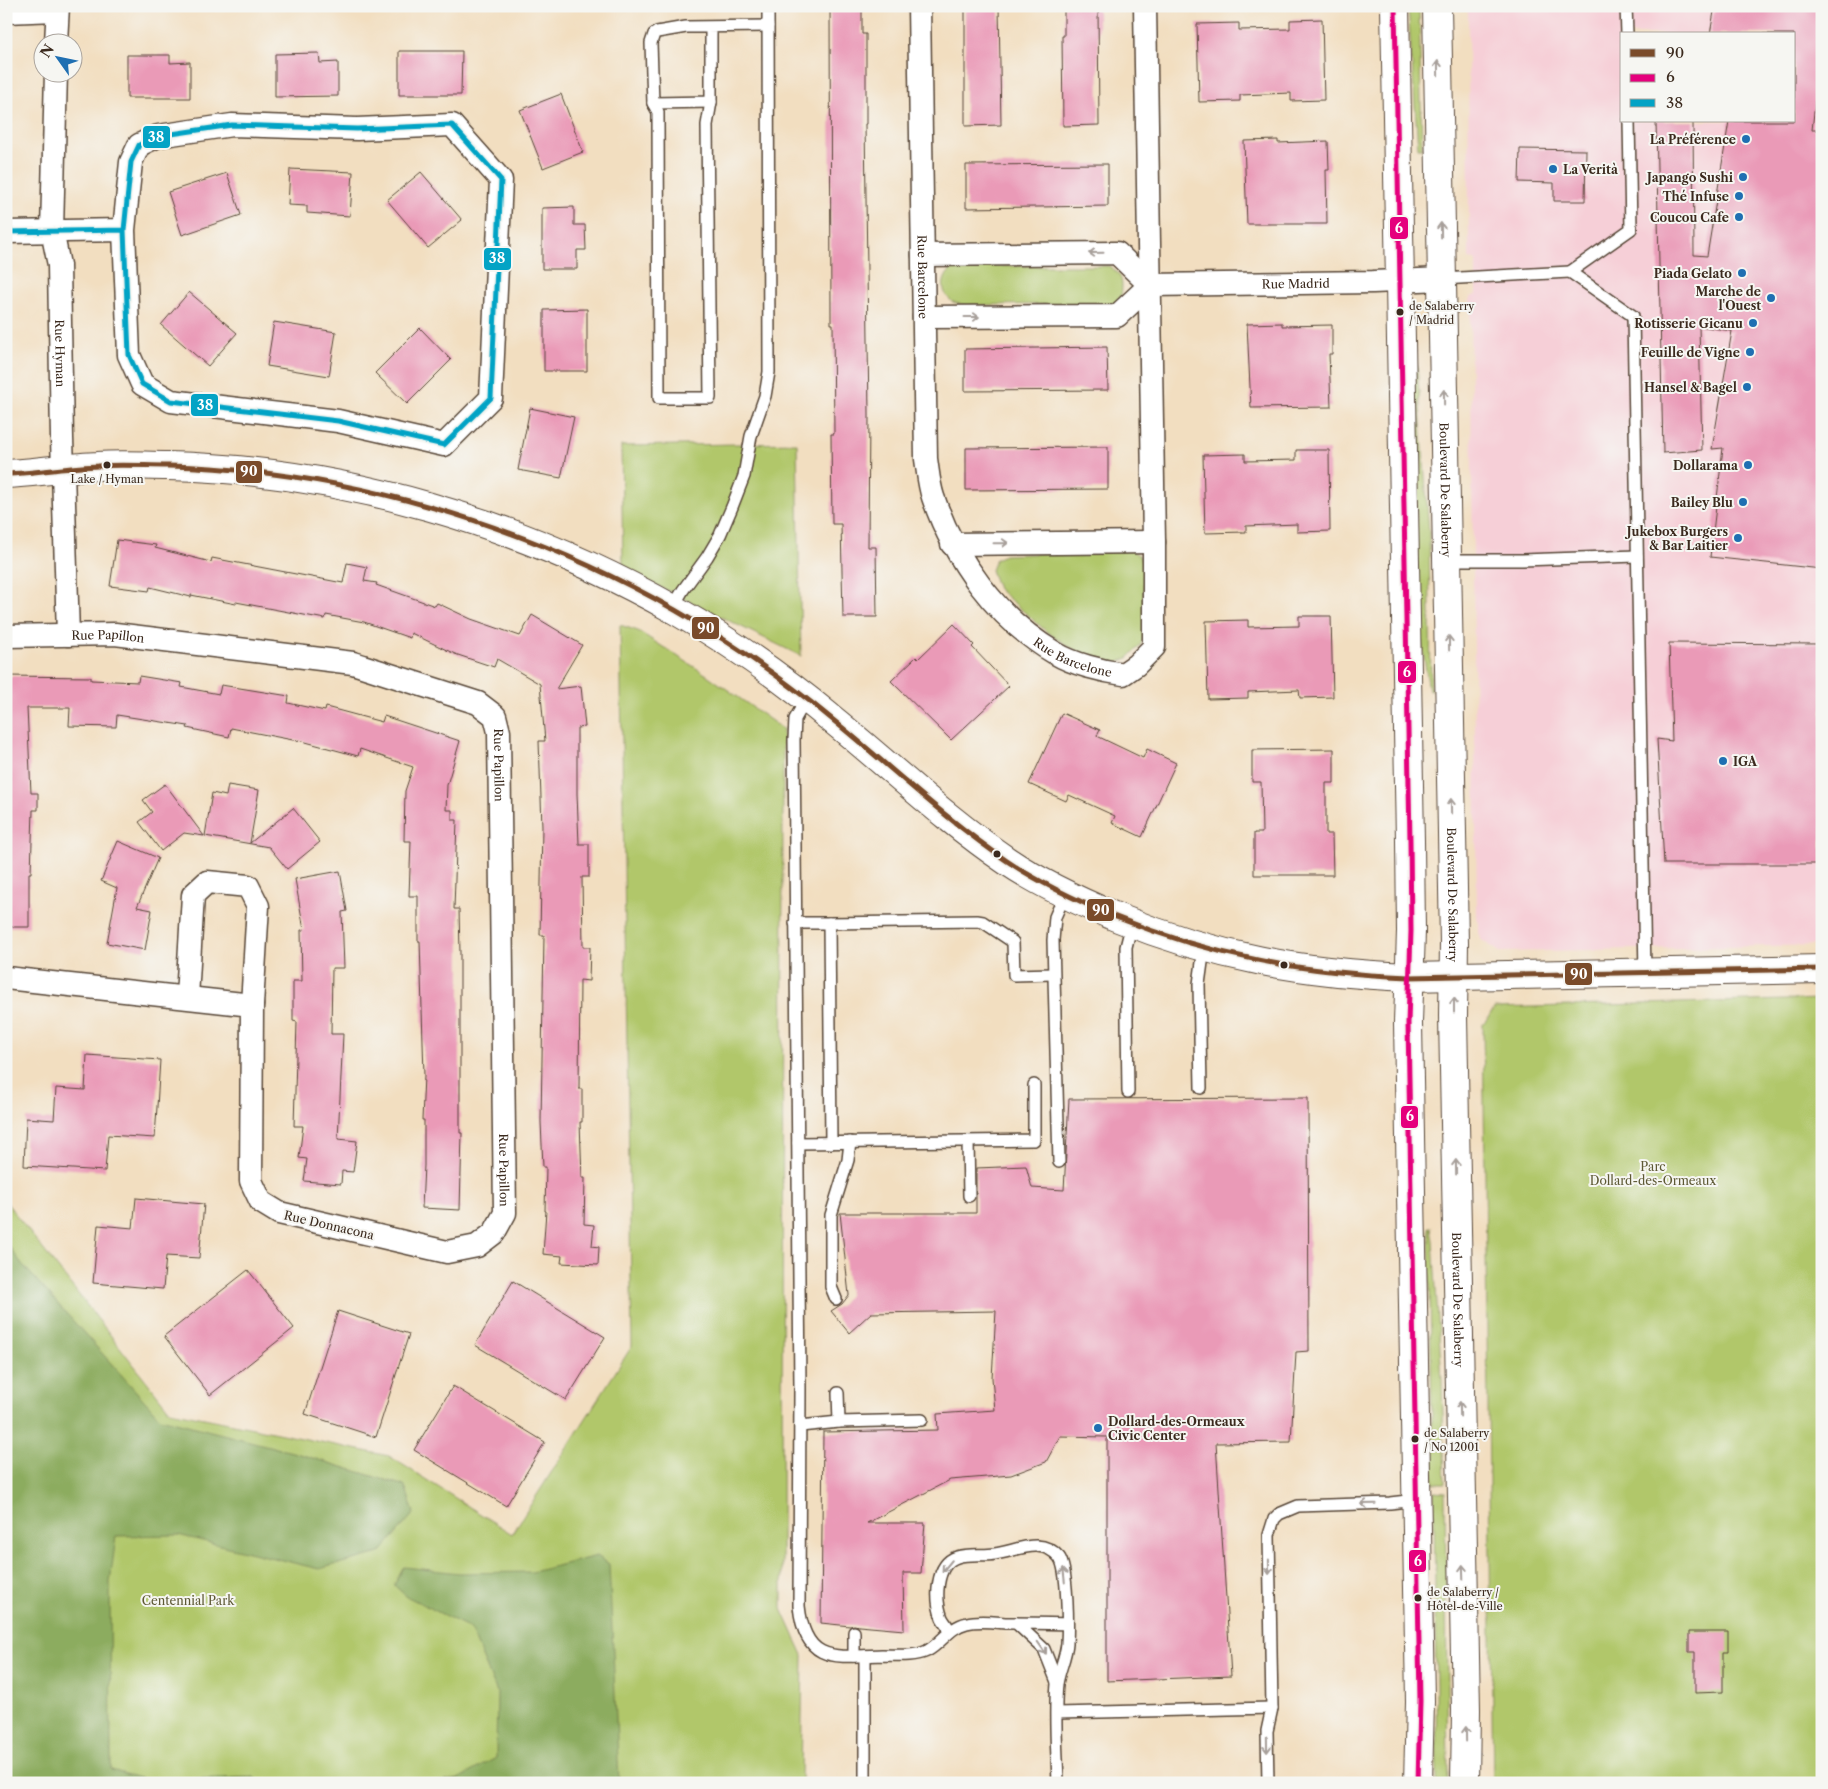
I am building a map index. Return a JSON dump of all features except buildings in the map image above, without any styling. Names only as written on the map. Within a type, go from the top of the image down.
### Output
[{"type":"street","name":"Rue Barcelone","points":[[919,6],[926,459],[933,496],[952,544],[985,593],[1014,623],[1055,654],[1100,671],[1123,674],[1136,665],[1154,647],[1145,6]]},
{"type":"street","points":[[1396,6],[1410,841],[1411,930],[1409,977],[1420,1701],[1418,1783]]},
{"type":"street","name":"Boulevard De Salaberry","points":[[1437,6],[1466,1701],[1465,1783]]},
{"type":"street","points":[[6,12],[57,8],[56,32]]},
{"type":"street","name":"Rue Hyman","points":[[56,82],[52,231],[59,264],[68,635]]},
{"type":"street","points":[[452,125],[501,180],[491,398],[444,445],[338,421],[171,401],[142,384],[129,355],[124,230],[131,162],[139,145],[158,136],[232,126],[357,129],[452,125]]},
{"type":"street","points":[[6,232],[124,230]]},
{"type":"street","points":[[923,255],[1117,253],[1150,284],[1117,316],[924,317]]},
{"type":"street","name":"Rue Madrid","points":[[1150,284],[1442,279]]},
{"type":"street","points":[[6,474],[97,466],[216,468],[296,478],[378,495],[455,515],[512,534],[599,572],[672,609],[734,646],[807,698],[962,828],[1024,872],[1065,894],[1132,923],[1204,948],[1252,960],[1306,969],[1361,975],[1409,977],[1822,969]]},
{"type":"street","points":[[952,544],[1154,542]]},
{"type":"street","name":"Rue Papillon","points":[[6,636],[115,634],[352,663],[478,703],[495,716],[499,732],[505,1213],[494,1233],[477,1246]]},
{"type":"street","name":"Rue Donnacona","points":[[187,997],[193,895],[207,882],[248,886],[258,906],[252,1004],[251,1181],[261,1202],[279,1213],[447,1252],[477,1246]]},
{"type":"street","points":[[6,978],[252,1004]]},
{"type":"lane","points":[[672,609],[711,550],[732,508],[744,476],[750,436],[765,396],[769,372],[768,6]]},
{"type":"lane","points":[[1626,6],[1627,32]]},
{"type":"lane","points":[[711,27],[711,102],[707,125],[710,398],[659,398],[658,112],[653,103],[651,43],[654,34],[662,30],[711,27],[768,26]]},
{"type":"lane","points":[[653,103],[711,102]]},
{"type":"lane","points":[[1442,279],[1570,272],[1631,229],[1629,122]]},
{"type":"lane","points":[[1570,272],[1633,316],[1646,973]]},
{"type":"lane","points":[[1447,560],[1522,560],[1637,556]]},
{"type":"lane","points":[[807,698],[798,712],[794,726],[800,1426],[799,1606],[801,1619],[808,1640],[813,1646],[830,1655],[860,1656],[920,1654],[934,1646],[958,1626],[975,1622],[1066,1624]]},
{"type":"lane","points":[[1058,1162],[1058,1091],[1056,1083],[1053,974],[1055,916],[1065,894]]},
{"type":"lane","points":[[795,923],[977,921],[982,922],[1013,942],[1014,975],[1053,974]]},
{"type":"lane","points":[[828,923],[831,1143]]},
{"type":"lane","points":[[1128,1092],[1126,946],[1132,923]]},
{"type":"lane","points":[[1201,1088],[1200,976],[1204,948]]},
{"type":"lane","points":[[798,1143],[1034,1140],[1034,1085]]},
{"type":"lane","points":[[968,1141],[969,1196]]},
{"type":"lane","points":[[836,1299],[831,1287],[831,1215],[848,1160],[850,1142]]},
{"type":"lane","points":[[838,1393],[839,1422]]},
{"type":"lane","points":[[800,1426],[839,1422],[922,1420]]},
{"type":"lane","points":[[1268,1783],[1267,1731],[1272,1708],[1268,1534],[1274,1519],[1283,1511],[1298,1506],[1390,1504],[1416,1500]]},
{"type":"lane","points":[[950,1631],[942,1618],[939,1602],[940,1576],[949,1562],[958,1556],[992,1554],[1029,1546],[1043,1546],[1060,1559],[1064,1570],[1067,1644],[1057,1682],[1058,1783]]},
{"type":"lane","points":[[1016,1623],[1044,1649],[1057,1682]]},
{"type":"lane","points":[[854,1632],[860,1656],[865,1783]]},
{"type":"lane","points":[[1057,1713],[1272,1708]]},
{"type":"shaded area","points":[[1468,6],[1822,6],[1822,945],[1500,952],[1480,939],[1477,916],[1470,297],[1476,295],[1476,260],[1469,259]]},
{"type":"green space","points":[[1408,6],[1419,6],[1422,148],[1418,148]]},
{"type":"green space","points":[[957,266],[1109,266],[1121,279],[1121,297],[1114,304],[965,305],[953,302],[945,293],[945,278]]},
{"type":"green space","points":[[1414,365],[1417,365],[1429,532],[1431,690],[1429,691],[1418,616]]},
{"type":"green space","points":[[797,443],[801,656],[623,569],[621,446]]},
{"type":"green space","points":[[1131,550],[1140,556],[1143,565],[1144,638],[1139,647],[1128,658],[1117,663],[1095,658],[1073,649],[1047,632],[998,589],[991,570],[995,560],[1004,555]]},
{"type":"green space","name":"Centennial Park","points":[[620,625],[638,631],[707,675],[783,729],[782,1609],[803,1655],[801,1783],[6,1783],[6,1202],[170,1411],[389,1456],[512,1534],[632,1346]]},
{"type":"green space","name":"Parc Dollard-des-Ormeaux","points":[[1822,999],[1822,1783],[1493,1783],[1483,1024],[1495,1008]]},
{"type":"green space","points":[[1429,1227],[1431,1227],[1433,1241],[1442,1380],[1445,1483],[1433,1483]]},
{"type":"green space","points":[[6,1242],[22,1264],[160,1418],[296,1453],[405,1486],[414,1513],[380,1553],[319,1569],[178,1535],[116,1536],[110,1582],[111,1770],[147,1780],[254,1777],[260,1783],[6,1783]]},
{"type":"green space","points":[[1434,1491],[1445,1492],[1448,1783],[1437,1783]]},
{"type":"green space","points":[[597,1556],[609,1564],[619,1783],[434,1783],[458,1779],[496,1758],[497,1692],[470,1628],[406,1596],[394,1585],[404,1567],[459,1573],[532,1572]]},
{"type":"transit line","name":"6","points":[[1395,6],[1410,841],[1411,931],[1408,1023],[1420,1701],[1418,1783]]},
{"type":"transit line","name":"38","points":[[6,232],[124,230],[131,162],[139,145],[158,136],[232,125],[357,129],[452,125],[501,180],[491,398],[444,445],[338,421],[171,401],[142,384],[129,355],[124,230]]},
{"type":"transit line","name":"90","points":[[6,474],[124,465],[234,470],[300,478],[365,490],[430,507],[494,527],[556,551],[617,579],[675,610],[757,662],[855,738],[962,828],[1007,861],[1033,877],[1060,892],[1116,917],[1152,931],[1224,953],[1260,961],[1333,972],[1409,977],[1822,969]]},
{"type":"place","name":"La Préférence","points":[[1746,139]]},
{"type":"place","name":"La Verità","points":[[1553,169]]},
{"type":"place","name":"Japango Sushi","points":[[1743,177]]},
{"type":"place","name":"Thé Infuse","points":[[1739,196]]},
{"type":"place","name":"Coucou Cafe","points":[[1739,217]]},
{"type":"place","name":"Piada Gelato","points":[[1742,273]]},
{"type":"place","name":"Marche de l'Ouest","points":[[1771,298]]},
{"type":"place","name":"de Salaberry / Madrid","points":[[1400,312]]},
{"type":"place","name":"Rotisserie Gicanu","points":[[1753,323]]},
{"type":"place","name":"Feuille de Vigne","points":[[1750,352]]},
{"type":"place","name":"Hansel & Bagel","points":[[1747,387]]},
{"type":"place","name":"Lake / Hyman","points":[[107,465]]},
{"type":"place","name":"Dollarama","points":[[1748,465]]},
{"type":"place","name":"Bailey Blu","points":[[1743,502]]},
{"type":"place","name":"Jukebox Burgers & Bar Laitier","points":[[1738,538]]},
{"type":"place","name":"IGA","points":[[1723,761]]},
{"type":"place","name":"Dollard-des-Ormeaux Civic Center","points":[[1098,1428]]},
{"type":"place","name":"de Salaberry / No 12001","points":[[1415,1439]]},
{"type":"place","name":"de Salaberry / Hôtel-de-Ville","points":[[1418,1598]]}]
